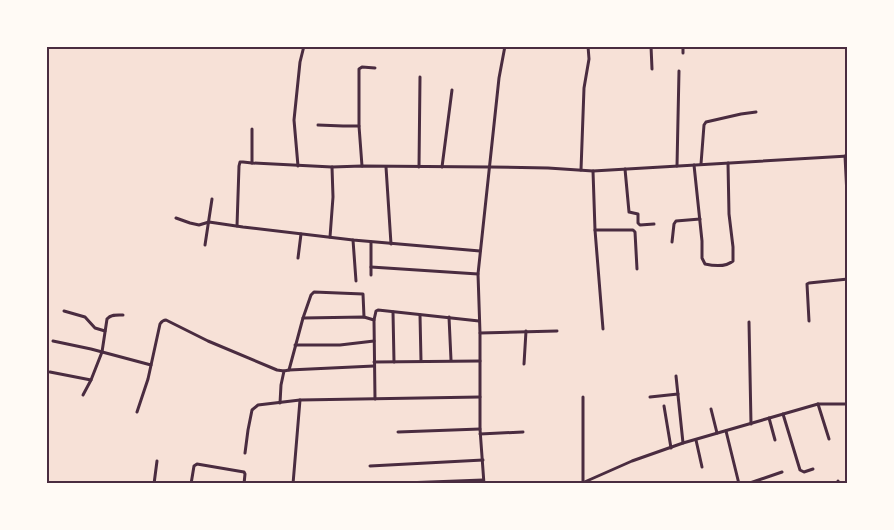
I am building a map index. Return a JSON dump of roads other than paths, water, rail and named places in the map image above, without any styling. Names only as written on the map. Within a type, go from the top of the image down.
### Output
[{"type":"street","points":[[298,166],[294,120],[300,62],[304,46]]},
{"type":"street","points":[[404,484],[484,482],[480,432],[478,274],[499,78],[505,46]]},
{"type":"street","points":[[581,170],[584,88],[589,59],[588,46]]},
{"type":"street","points":[[651,46],[652,69]]},
{"type":"street","points":[[683,46],[683,54]]},
{"type":"street","points":[[362,166],[359,126],[359,69],[362,67],[375,68]]},
{"type":"street","points":[[677,166],[679,71]]},
{"type":"street","points":[[419,167],[420,77]]},
{"type":"street","points":[[442,167],[452,90]]},
{"type":"street","points":[[702,164],[704,125],[706,122],[756,112]]},
{"type":"street","points":[[318,125],[359,126]]},
{"type":"street","points":[[252,129],[252,163]]},
{"type":"street","points":[[238,226],[240,162],[332,167],[490,167],[593,171],[846,156],[848,214]]},
{"type":"street","points":[[694,165],[702,258],[705,264],[713,266],[734,261],[729,214],[728,163]]},
{"type":"street","points":[[330,237],[333,197],[332,167]]},
{"type":"street","points":[[386,167],[391,244]]},
{"type":"street","points":[[625,169],[629,212],[638,214],[638,223],[640,225],[654,224]]},
{"type":"street","points":[[593,171],[595,230],[603,328]]},
{"type":"street","points":[[205,245],[212,199]]},
{"type":"street","points":[[176,218],[199,225],[208,222],[371,242],[480,251]]},
{"type":"street","points":[[672,242],[676,220],[700,219]]},
{"type":"street","points":[[595,230],[633,230],[635,232],[637,269]]},
{"type":"street","points":[[298,258],[301,234]]},
{"type":"street","points":[[353,240],[356,281]]},
{"type":"street","points":[[371,242],[371,275]]},
{"type":"street","points":[[371,267],[478,274]]},
{"type":"street","points":[[810,321],[808,284],[848,279]]},
{"type":"street","points":[[289,370],[303,318],[311,295],[314,292],[363,294],[364,317]]},
{"type":"street","points":[[64,311],[85,317],[94,328],[105,331]]},
{"type":"street","points":[[375,399],[374,320],[376,311],[479,321]]},
{"type":"street","points":[[392,312],[394,362]]},
{"type":"street","points":[[83,395],[102,352],[107,319],[116,315],[124,315]]},
{"type":"street","points":[[420,315],[421,361]]},
{"type":"street","points":[[303,318],[364,317],[374,320]]},
{"type":"street","points":[[449,318],[451,360]]},
{"type":"street","points":[[137,412],[148,379],[160,324],[166,320],[208,341],[284,371],[394,362],[480,360]]},
{"type":"street","points":[[749,322],[751,424]]},
{"type":"street","points":[[524,364],[526,331]]},
{"type":"street","points":[[480,333],[557,331]]},
{"type":"street","points":[[53,341],[151,365]]},
{"type":"street","points":[[295,345],[374,341]]},
{"type":"street","points":[[280,402],[280,385],[284,371]]},
{"type":"street","points":[[50,372],[91,380]]},
{"type":"street","points":[[676,376],[683,443]]},
{"type":"street","points":[[650,397],[678,394]]},
{"type":"street","points":[[245,453],[252,410],[258,405],[300,400],[480,397]]},
{"type":"street","points":[[584,398],[582,483],[632,461],[683,443],[818,404],[848,404],[848,418]]},
{"type":"street","points":[[293,484],[300,400]]},
{"type":"street","points":[[818,404],[829,439]]},
{"type":"street","points":[[664,406],[671,448]]},
{"type":"street","points":[[711,409],[717,433]]},
{"type":"street","points":[[783,414],[800,470],[804,472],[813,469]]},
{"type":"street","points":[[770,418],[775,440]]},
{"type":"street","points":[[726,431],[739,484]]},
{"type":"street","points":[[398,432],[523,432]]},
{"type":"street","points":[[696,440],[702,467]]},
{"type":"street","points":[[370,466],[483,460]]},
{"type":"street","points":[[154,484],[157,461]]},
{"type":"street","points":[[191,484],[194,466],[197,464],[244,472],[244,484]]},
{"type":"street","points":[[747,484],[782,472]]}]
